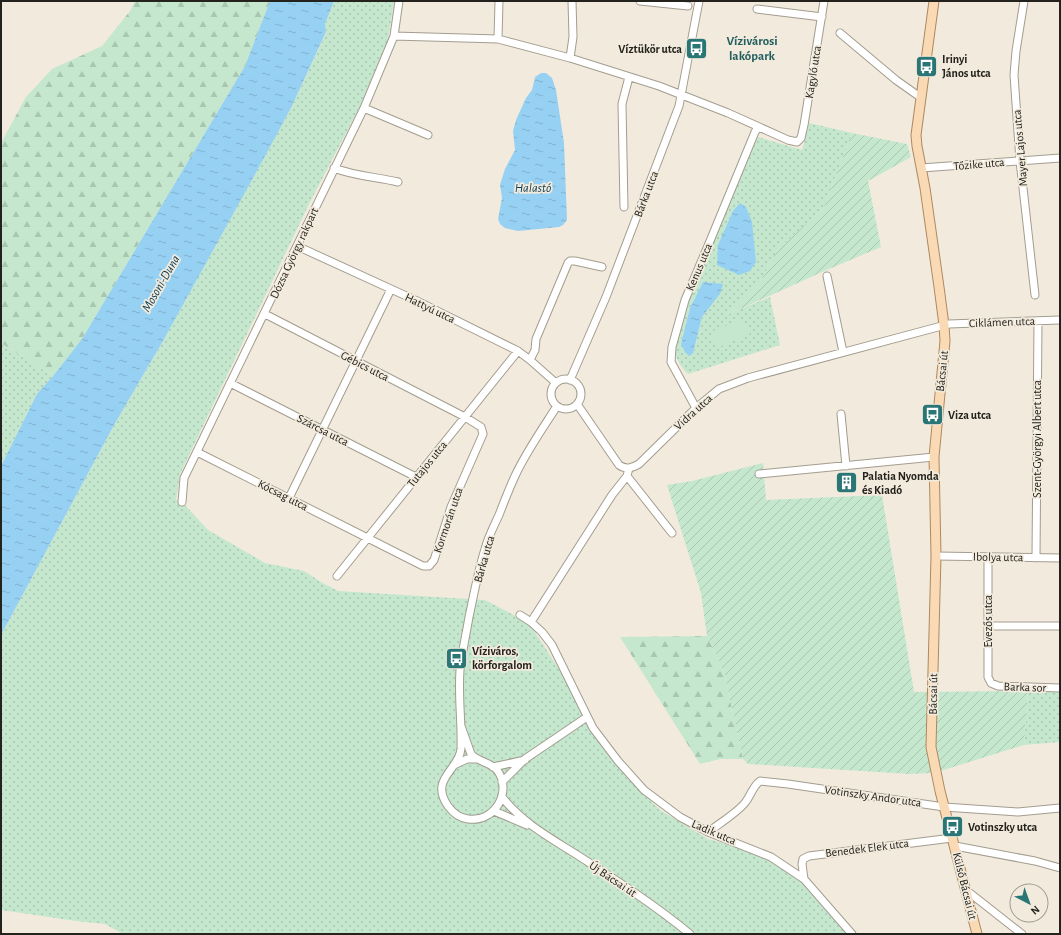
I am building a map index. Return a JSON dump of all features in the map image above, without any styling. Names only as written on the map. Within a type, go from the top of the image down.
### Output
[{"type":"main road","name":"Bácsai út","points":[[934,1],[916,134],[944,325],[944,357],[934,457],[936,556],[931,747],[940,791]]},
{"type":"main road","name":"Külső Bácsai út","points":[[940,791],[977,934]]},
{"type":"street","name":"Dózsa György rakpart","points":[[182,502],[184,478],[364,108],[394,36],[399,1]]},
{"type":"street","points":[[498,40],[499,1]]},
{"type":"street","points":[[570,58],[573,37],[572,1]]},
{"type":"street","points":[[640,1],[688,6]]},
{"type":"street","name":"Bárka utca","points":[[570,380],[606,297],[671,128],[681,95],[699,1]]},
{"type":"street","name":"Kagyló utca","points":[[758,127],[788,140],[797,142],[801,138],[824,1]]},
{"type":"street","name":"Mayer Lajos utca","points":[[1024,1],[1016,51],[1014,75],[1020,160],[1035,295]]},
{"type":"street","points":[[757,9],[822,17]]},
{"type":"street","points":[[840,33],[896,80],[920,97]]},
{"type":"street","points":[[394,36],[498,40],[570,58],[659,86],[758,127]]},
{"type":"street","points":[[624,207],[622,104],[629,77]]},
{"type":"street","points":[[364,108],[428,135]]},
{"type":"street","name":"Kenus utca","points":[[696,408],[670,362],[672,347],[685,300],[758,127]]},
{"type":"street","name":"Tőzike utca","points":[[921,168],[1060,158]]},
{"type":"street","points":[[334,168],[343,172],[384,178],[398,182]]},
{"type":"street","name":"Hattyú utca","points":[[297,246],[391,289],[518,351],[556,383]]},
{"type":"street","points":[[530,360],[535,350],[536,339],[568,263],[570,261],[575,261],[602,267]]},
{"type":"street","points":[[827,276],[843,352]]},
{"type":"street","points":[[289,498],[391,289]]},
{"type":"street","name":"Gébics utca","points":[[264,314],[465,416]]},
{"type":"street","name":"Ciklámen utca","points":[[944,325],[1060,320]]},
{"type":"street","name":"Szent-Györgyi Albert utca","points":[[1036,558],[1038,321]]},
{"type":"street","name":"Vidra utca","points":[[629,468],[639,464],[696,408],[719,389],[748,378],[944,325]]},
{"type":"street","name":"Tutajos utca","points":[[336,576],[518,351]]},
{"type":"street","points":[[561,380],[570,380],[580,389],[580,398],[571,408],[566,409],[557,406],[551,394],[556,383],[561,380]]},
{"type":"street","name":"Szárcsa utca","points":[[230,383],[416,477]]},
{"type":"street","points":[[531,622],[612,495],[627,476],[629,468],[623,468],[619,465],[576,404]]},
{"type":"street","name":"Bárka utca","points":[[461,726],[459,686],[463,650],[485,548],[515,475],[557,406]]},
{"type":"street","points":[[841,414],[846,466]]},
{"type":"street","name":"Kormorán utca","points":[[367,538],[423,566],[429,566],[434,560],[451,507],[483,434],[481,427],[465,416]]},
{"type":"street","name":"Kócsag utca","points":[[197,452],[367,538]]},
{"type":"street","points":[[759,474],[934,457]]},
{"type":"street","points":[[627,476],[672,534]]},
{"type":"street","name":"Ibolya utca","points":[[936,556],[1060,558]]},
{"type":"street","name":"Evezős utca","points":[[988,557],[988,677],[991,683]]},
{"type":"street","name":"Ladik utca","points":[[520,615],[542,632],[552,645],[593,728],[618,761],[644,790],[680,817],[708,832],[771,857],[804,879],[852,934]]},
{"type":"street","points":[[988,626],[1060,626]]},
{"type":"street","name":"Barka sor","points":[[991,683],[998,686],[1060,688]]},
{"type":"street","points":[[502,782],[526,760],[587,717]]},
{"type":"street","points":[[461,726],[471,754],[493,767],[499,774],[502,782],[502,797],[499,805],[494,811],[486,816],[472,819],[458,816],[450,810],[445,802],[442,788],[446,774],[457,761],[461,751],[461,726]]},
{"type":"street","points":[[452,767],[464,760],[479,759]]},
{"type":"street","points":[[493,767],[526,760]]},
{"type":"street","name":"Votinszky Andor utca","points":[[708,832],[742,806],[749,798],[754,785],[760,781],[944,807],[1018,812],[1060,808]]},
{"type":"street","name":"Új Bácsai út","points":[[502,797],[508,805],[533,827],[631,890],[690,934]]},
{"type":"street","name":"Új Bácsai út","points":[[494,811],[533,827]]},
{"type":"street","name":"Benedek Elek utca","points":[[804,879],[802,864],[803,858],[808,856],[954,842],[1060,868]]},
{"type":"street","points":[[966,890],[1022,934]]},
{"type":"green space","points":[[135,1],[270,1],[245,66],[82,339],[53,376],[1,343],[1,143],[26,97],[52,69],[102,46],[130,11]]},
{"type":"green space","points":[[334,1],[394,1],[388,40],[359,108],[310,202],[180,474],[176,500],[182,502],[208,530],[265,563],[304,571],[338,591],[485,600],[529,623],[583,706],[626,777],[660,810],[708,839],[760,853],[803,878],[835,909],[856,934],[123,934],[105,924],[1,910],[1,635],[114,425],[163,341],[291,108],[326,33],[325,24]]},
{"type":"green space","points":[[809,123],[852,133],[823,209],[777,250],[759,284],[728,314],[770,297],[780,345],[688,374],[677,358],[675,343],[694,287],[711,244],[758,137],[802,150]],"holes":[[[703,282],[720,294],[702,317],[693,353],[681,344],[690,308]]]},
{"type":"green space","points":[[852,133],[907,144],[911,157],[868,181],[881,247],[727,315],[759,284],[777,250],[823,209]]},
{"type":"green space","points":[[743,319],[750,334],[717,348],[711,332]]},
{"type":"green space","points":[[1,343],[53,376],[37,394],[1,466]]},
{"type":"green space","points":[[763,463],[766,500],[882,495],[914,692],[1028,691],[1024,745],[934,773],[909,774],[748,764],[743,759],[724,672],[707,636],[701,593],[667,485],[692,481]]},
{"type":"green space","points":[[707,636],[724,672],[743,759],[720,759],[700,764],[620,637]]},
{"type":"green space","points":[[1060,690],[1060,742],[1024,745],[1028,691]]},
{"type":"water","name":"Mosoni-Duna","points":[[270,1],[334,1],[325,24],[326,32],[291,108],[163,341],[114,425],[1,635],[1,466],[37,394],[82,339],[245,66]]},
{"type":"water","name":"Halastó","points":[[541,73],[546,73],[552,78],[556,90],[564,143],[567,220],[559,227],[518,231],[505,228],[500,224],[498,219],[502,198],[500,185],[505,169],[515,150],[513,131],[516,120],[526,98],[532,90],[535,77]]},
{"type":"water","points":[[740,203],[746,207],[752,222],[756,262],[750,271],[739,275],[717,265],[718,245],[733,211]]},
{"type":"water","points":[[703,282],[723,284],[720,294],[702,317],[693,353],[689,356],[681,344],[690,308]]},
{"type":"place","name":"Víztükör utca","points":[[697,49]]},
{"type":"place","name":"Irinyi János utca","points":[[927,66]]},
{"type":"place","name":"Viza utca","points":[[932,415]]},
{"type":"place","name":"Palatia Nyomda és Kiadó","points":[[846,483]]},
{"type":"place","name":"Víziváros, körforgalom","points":[[456,658]]},
{"type":"place","name":"Votinszky utca","points":[[953,827]]},
{"type":"district","name":"Vízivárosi lakópark","points":[[752,48]]}]
